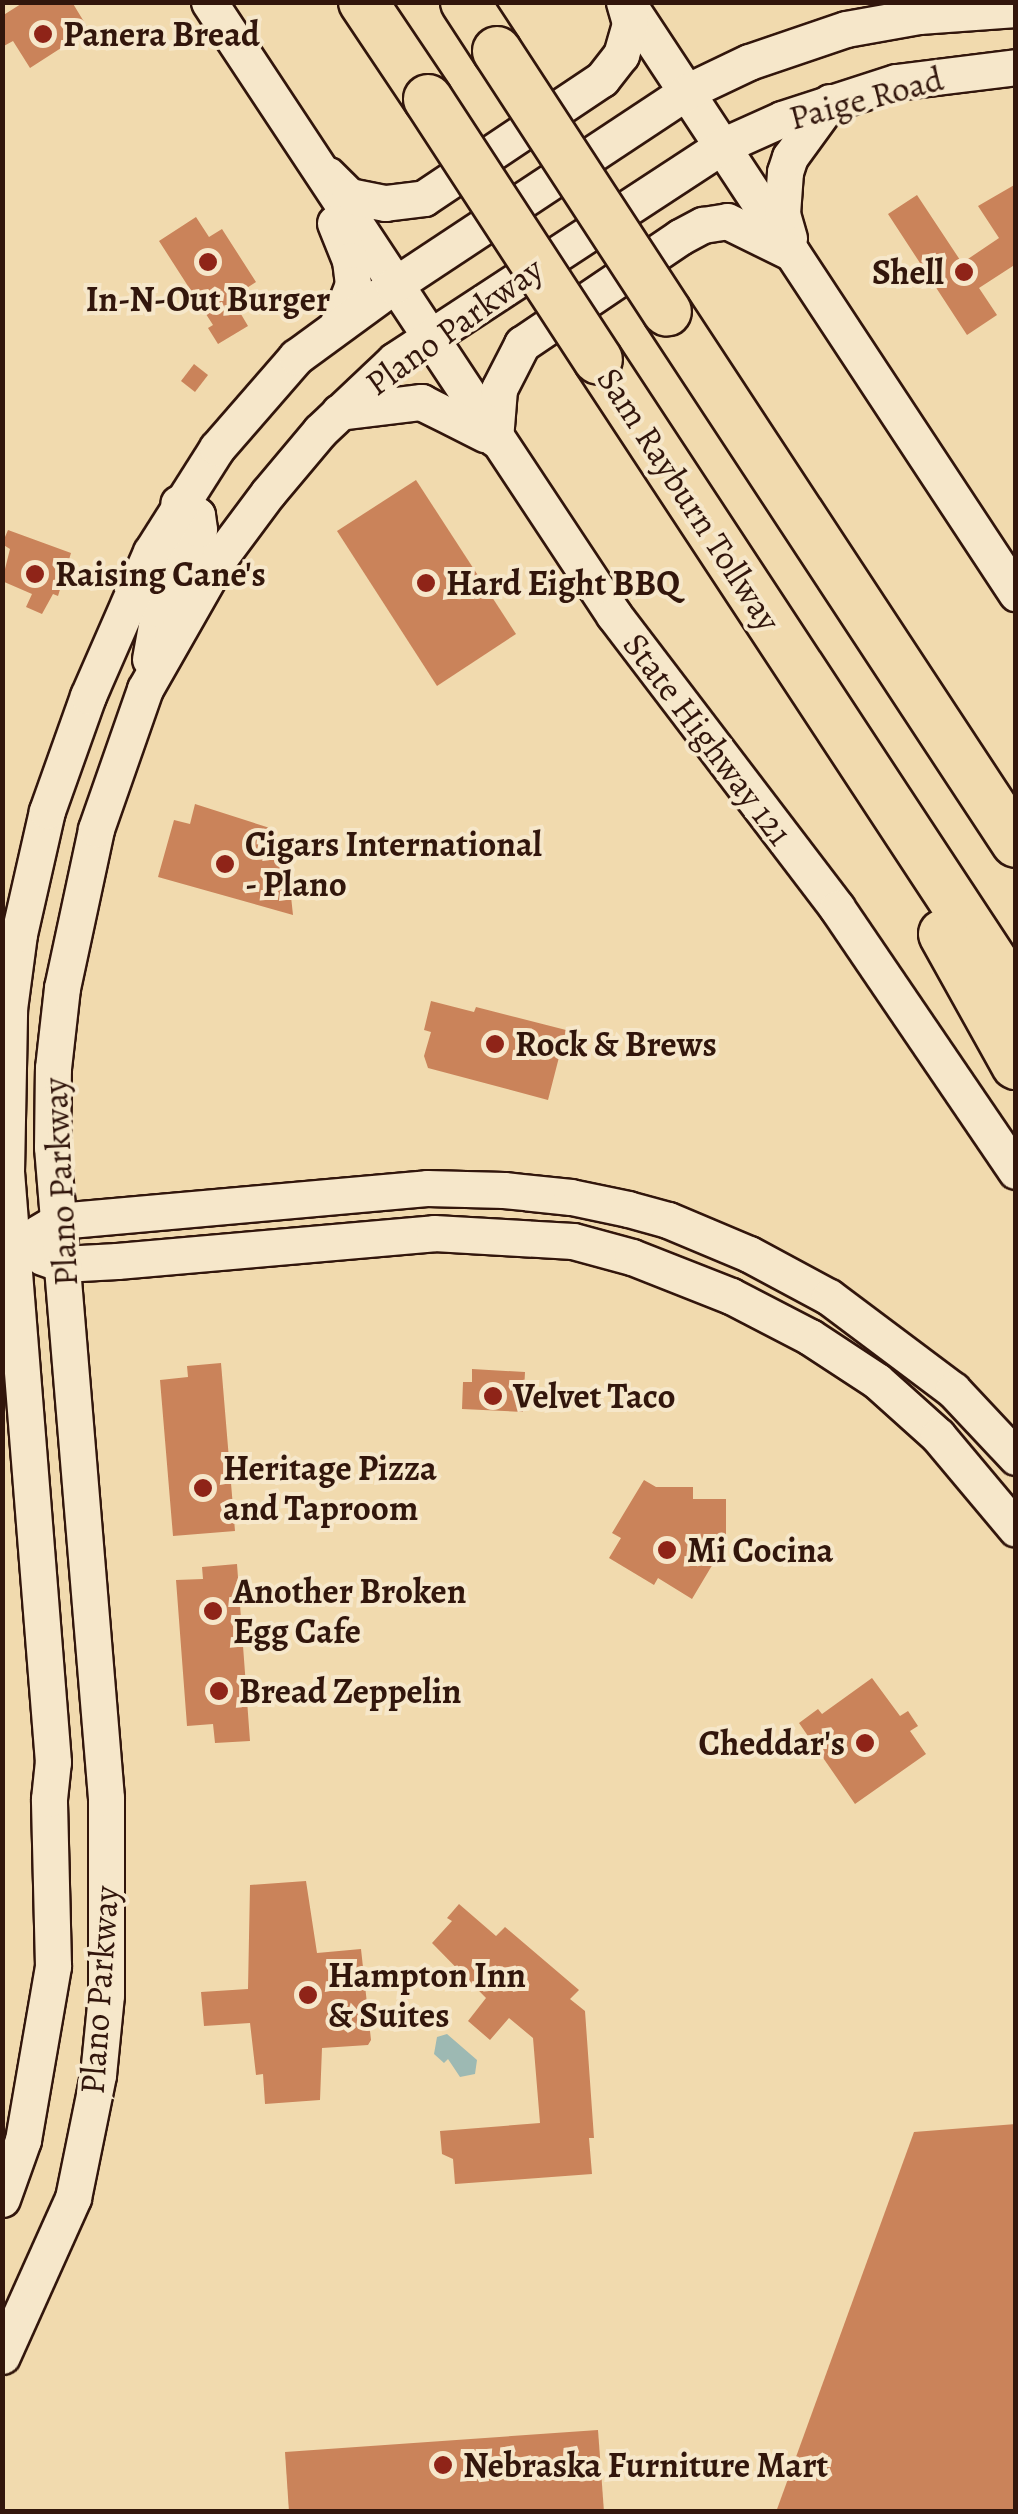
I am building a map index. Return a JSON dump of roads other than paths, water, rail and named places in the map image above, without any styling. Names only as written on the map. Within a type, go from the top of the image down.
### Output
[{"type":"highway","name":"Sam Rayburn Tollway","points":[[363,2],[1016,996]]},
{"type":"highway","points":[[466,2],[1016,843]]},
{"type":"highway","points":[[846,738],[962,972],[1016,1064]]},
{"type":"main road","name":"State Highway 121","points":[[210,2],[393,286],[614,615],[837,908],[1016,1171]]},
{"type":"main road","points":[[310,157],[348,196],[385,204],[424,198],[602,79],[620,55],[630,22],[626,2]]},
{"type":"main road","points":[[626,2],[1016,593]]},
{"type":"main road","name":"Paige Road","points":[[686,92],[749,62],[846,29],[918,16],[1016,9]]},
{"type":"main road","name":"Paige Road","points":[[722,146],[830,102],[896,82],[1016,67]]},
{"type":"main road","name":"Plano Parkway","points":[[2,2198],[23,2140],[53,1966],[49,1799],[53,1762],[12,1248],[4,1090],[8,1026],[34,864],[83,710],[151,552],[178,503],[216,448],[296,356],[336,324],[686,92]]},
{"type":"main road","points":[[793,253],[782,214],[785,172],[790,157],[830,102]]},
{"type":"main road","name":"Plano Parkway","points":[[2,2356],[74,2198],[98,2075],[106,1996],[106,1798],[52,1147],[53,1068],[62,988],[96,829],[145,689],[220,556],[268,493],[339,412],[389,364],[427,337],[722,146]]},
{"type":"main road","points":[[310,157],[350,260],[352,284],[336,324]]},
{"type":"main road","points":[[339,412],[421,402],[495,439],[499,389],[522,344],[680,237],[703,224],[727,221],[793,253]]},
{"type":"main road","points":[[145,689],[159,609],[199,528],[198,515],[178,503]]},
{"type":"main road","points":[[12,1248],[58,1221],[427,1188],[538,1193],[628,1209],[668,1220],[749,1254],[829,1297],[953,1390],[1016,1458]]},
{"type":"main road","points":[[12,1248],[62,1264],[434,1233],[573,1241],[632,1257],[732,1296],[810,1337],[876,1381],[938,1436],[1016,1530]]},
{"type":"water","points":[[447,2034],[477,2060],[475,2074],[460,2077],[448,2059],[444,2063],[434,2054],[437,2037]]},
{"type":"place","name":"Panera Bread","points":[[43,34]]},
{"type":"place","name":"In-N-Out Burger","points":[[208,262]]},
{"type":"place","name":"Shell","points":[[964,272]]},
{"type":"place","name":"Raising Cane's","points":[[35,574]]},
{"type":"place","name":"Hard Eight BBQ","points":[[426,583]]},
{"type":"place","name":"Cigars International - Plano","points":[[225,864]]},
{"type":"place","name":"Rock & Brews","points":[[495,1044]]},
{"type":"place","name":"Velvet Taco","points":[[493,1396]]},
{"type":"place","name":"Heritage Pizza and Taproom","points":[[203,1488]]},
{"type":"place","name":"Mi Cocina","points":[[667,1550]]},
{"type":"place","name":"Another Broken Egg Cafe","points":[[213,1611]]},
{"type":"place","name":"Bread Zeppelin","points":[[219,1691]]},
{"type":"place","name":"Cheddar's","points":[[865,1743]]},
{"type":"place","name":"Hampton Inn & Suites","points":[[308,1995]]},
{"type":"place","name":"Nebraska Furniture Mart","points":[[443,2465]]}]
